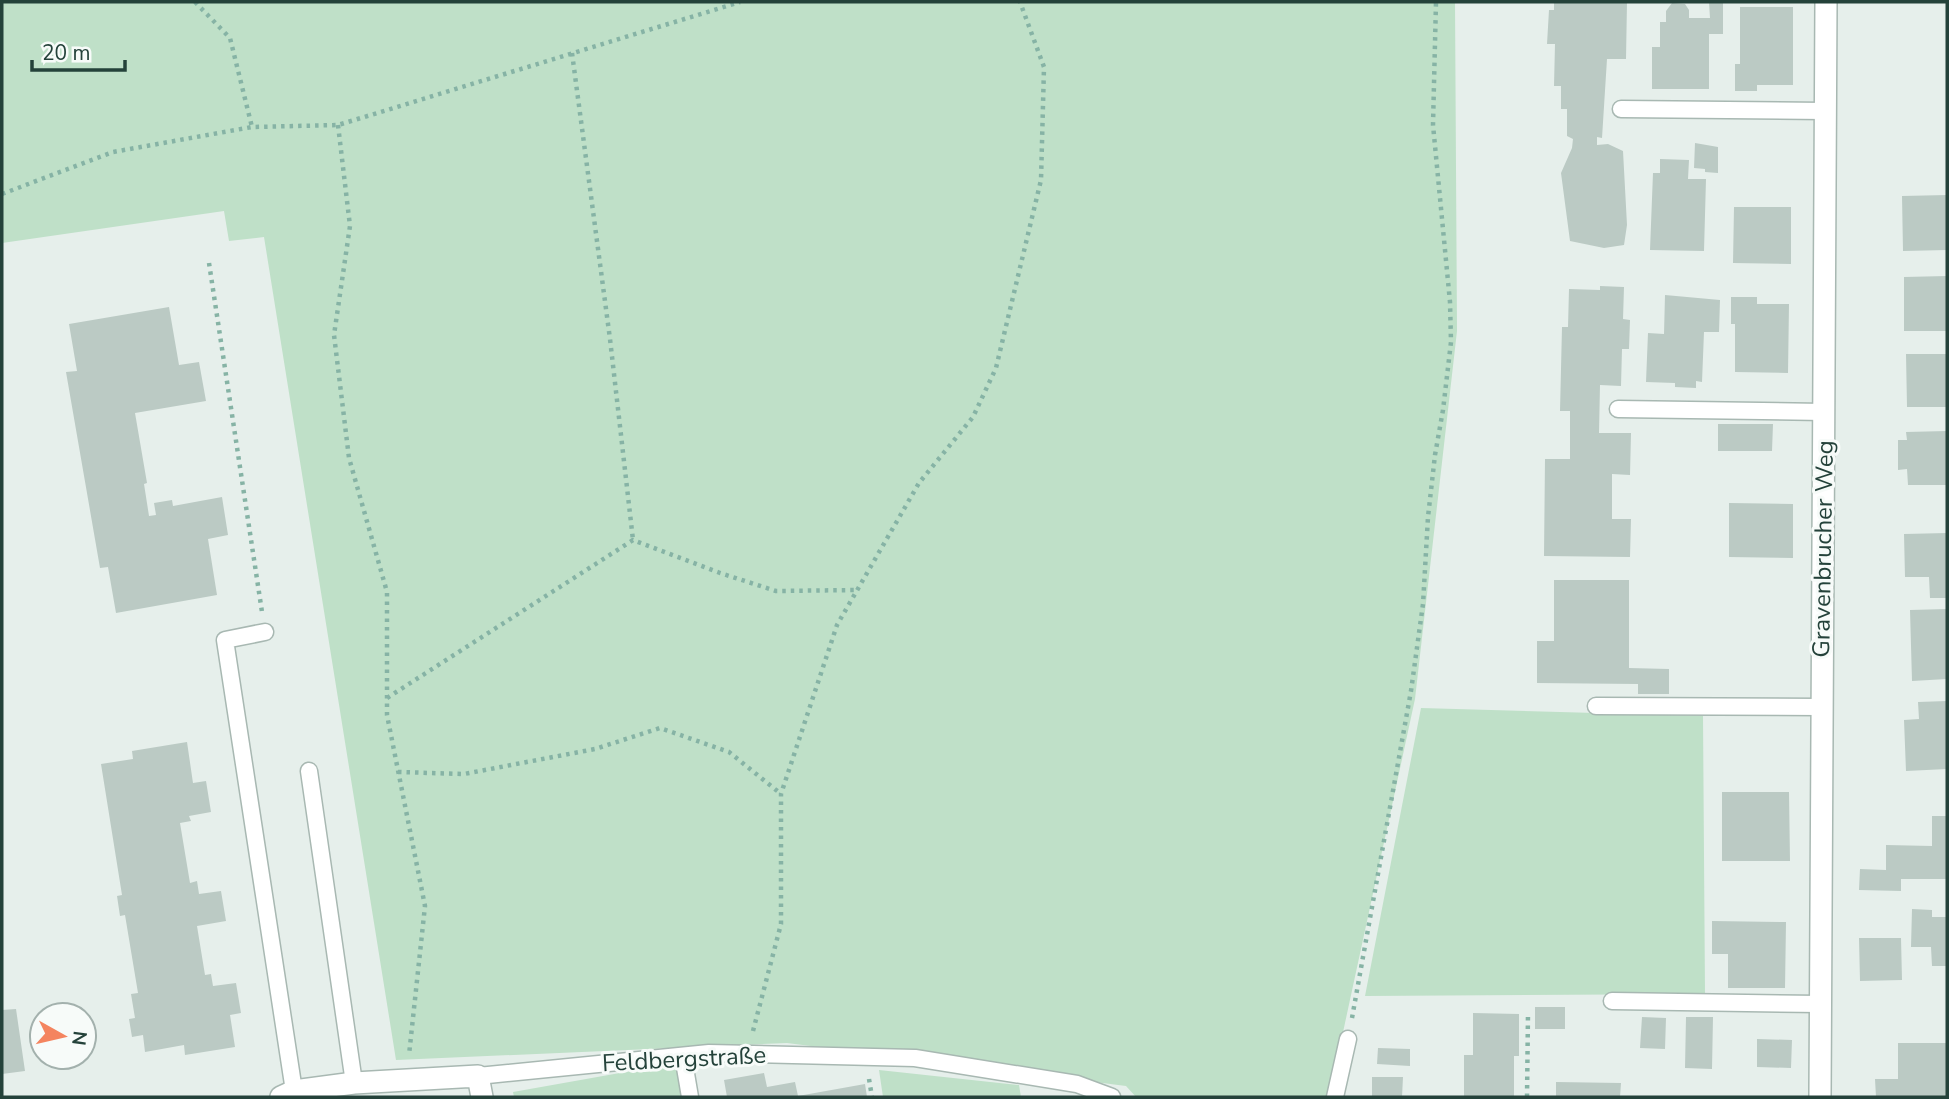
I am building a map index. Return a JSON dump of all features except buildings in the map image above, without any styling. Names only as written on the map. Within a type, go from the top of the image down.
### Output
[{"type":"street","name":"Gravenbrucher Weg","points":[[1820,1097],[1826,2]]},
{"type":"street","name":"Feldbergstraße","points":[[288,1094],[354,1083],[406,1080],[480,1087]]},
{"type":"lane","points":[[1621,109],[1825,111]]},
{"type":"lane","points":[[1618,409],[1824,412]]},
{"type":"lane","name":"Feldbergstraße","points":[[265,632],[225,640],[288,1094]]},
{"type":"lane","points":[[1596,706],[1821,707]]},
{"type":"lane","points":[[309,771],[354,1083]]},
{"type":"lane","points":[[1612,1001],[1820,1004]]},
{"type":"lane","points":[[1335,1097],[1348,1039]]},
{"type":"lane","name":"Feldbergstraße","points":[[480,1087],[683,1055],[747,1052],[915,1058],[1077,1084],[1112,1097]]},
{"type":"lane","points":[[683,1055],[690,1097]]},
{"type":"path","points":[[195,2],[230,38],[251,127]]},
{"type":"path","points":[[2,194],[113,152],[251,127],[338,125],[740,2]]},
{"type":"path","points":[[747,1052],[781,924],[781,794],[837,625],[919,483],[973,417],[996,368],[1041,180],[1044,67],[1020,2]]},
{"type":"path","points":[[1348,1039],[1411,691],[1423,604],[1435,455],[1451,342],[1450,302],[1433,125],[1436,2]]},
{"type":"path","points":[[572,53],[610,338],[633,540]]},
{"type":"path","points":[[338,125],[350,226],[334,335],[349,458],[387,592],[387,715],[425,906],[406,1080]]},
{"type":"path","points":[[209,263],[265,632]]},
{"type":"path","points":[[633,540],[776,591],[858,590]]},
{"type":"path","points":[[387,698],[633,540]]},
{"type":"path","points":[[398,772],[464,774],[595,749],[660,728],[729,751],[781,794]]},
{"type":"path","points":[[1527,1097],[1528,1013]]},
{"type":"green space","points":[[2,2],[1455,2],[1457,331],[1415,699],[1329,1097],[1136,1097],[1126,1086],[787,1043],[396,1060],[264,237],[229,241],[224,211],[2,243]]},
{"type":"green space","points":[[1421,708],[1703,716],[1705,994],[1365,996]]},
{"type":"green space","points":[[676,1063],[682,1097],[514,1097],[513,1092]]},
{"type":"green space","points":[[879,1070],[1019,1085],[1021,1097],[883,1097]]}]
